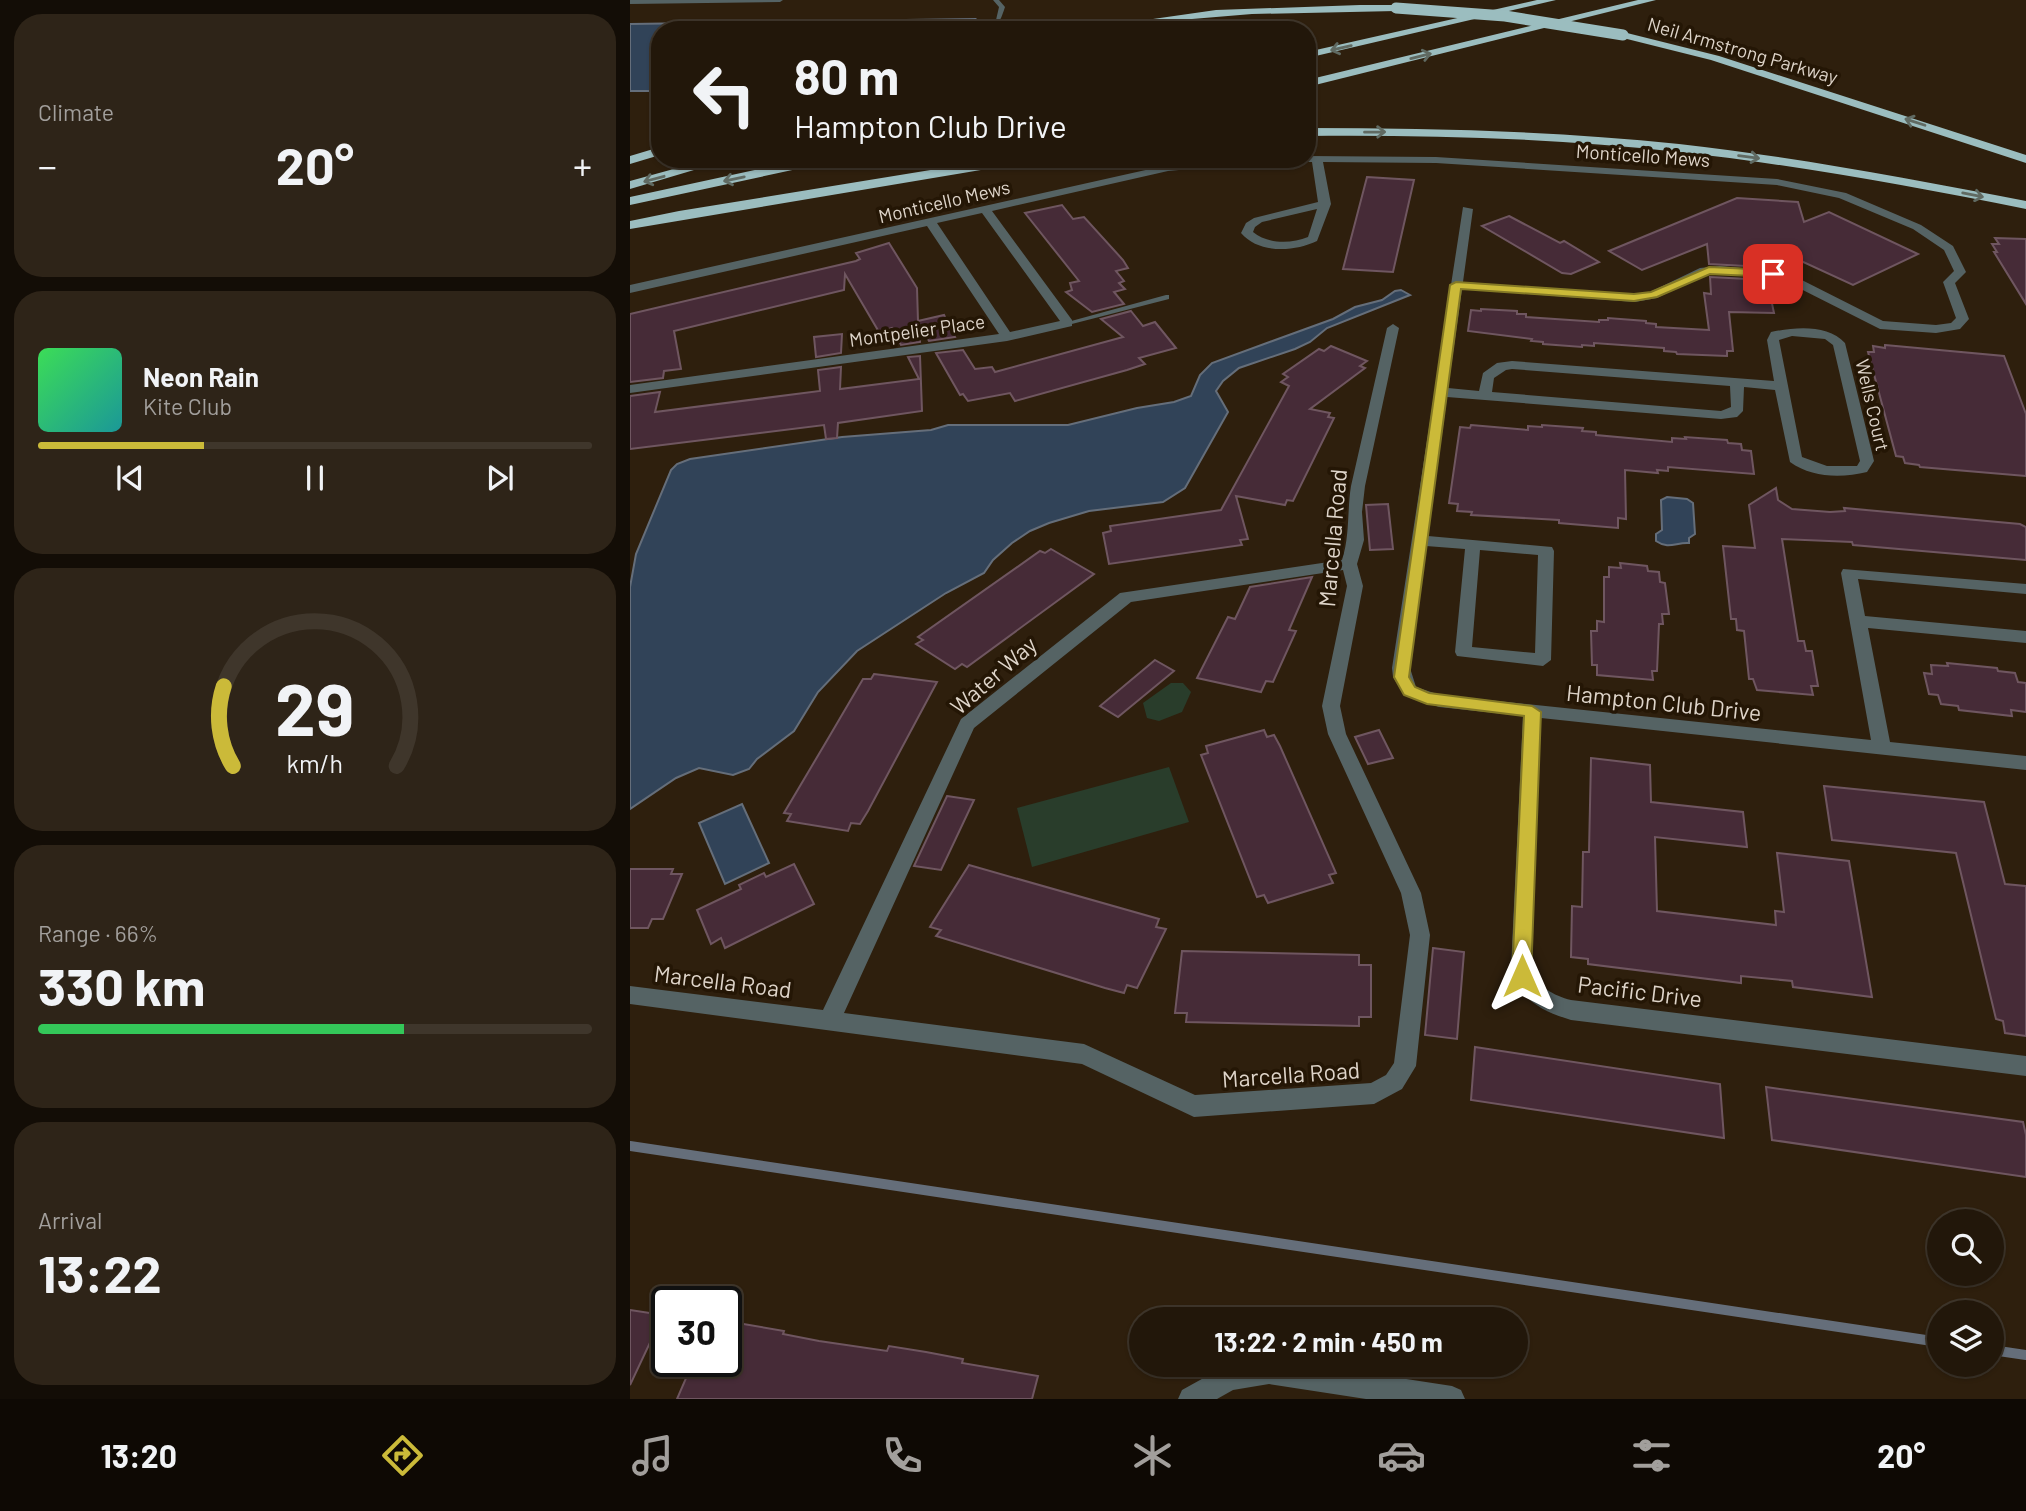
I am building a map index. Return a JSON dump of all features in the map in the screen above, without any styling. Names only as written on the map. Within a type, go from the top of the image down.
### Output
[{"type":"highway","points":[[1316,53],[1551,0]]},
{"type":"highway","points":[[1316,82],[1651,0]]},
{"type":"highway","name":"Neil Armstrong Parkway","points":[[1148,21],[1258,10],[1396,8],[1517,18],[1623,35],[1715,58],[2026,159]]},
{"type":"highway","points":[[1146,21],[1153,20]]},
{"type":"highway","points":[[1316,132],[1506,135],[1629,143],[1758,158],[1900,180],[2026,205]]},
{"type":"highway","points":[[630,160],[651,154]]},
{"type":"highway","points":[[630,185],[692,168]]},
{"type":"highway","points":[[630,201],[783,168]]},
{"type":"highway","points":[[630,225],[903,168]]},
{"type":"highway","points":[[679,215],[968,168]]},
{"type":"street","name":"Monticello Mews","points":[[1317,161],[1436,160],[1800,185],[1842,195],[1931,234],[1949,248],[1960,272],[1949,282],[1962,317],[1960,323],[1936,330],[1884,326],[1853,313]]},
{"type":"street","points":[[1317,161],[1326,193],[1325,204],[1313,239],[1307,242],[1262,242],[1247,233],[1250,226],[1258,220],[1325,204]]},
{"type":"street","name":"Monticello Mews","points":[[630,289],[1168,168]]},
{"type":"street","points":[[985,209],[1068,323]]},
{"type":"street","name":"Hampton Club Drive","points":[[1467,209],[1401,668],[1405,685],[1417,695],[1439,701],[2026,763]]},
{"type":"street","points":[[930,222],[1007,337]]},
{"type":"street","points":[[1456,285],[1634,298],[1653,295],[1709,270],[1773,274],[1786,277],[1853,313]]},
{"type":"street","name":"Wells Court","points":[[1833,326],[1840,345],[1867,461],[1866,466],[1857,470],[1839,471],[1798,463],[1793,456],[1773,337],[1833,326],[1853,313]]},
{"type":"street","name":"Montpelier Place","points":[[630,389],[1007,337],[1068,323]]},
{"type":"street","name":"Marcella Road","points":[[630,995],[830,1018],[1084,1054],[1194,1106],[1374,1093],[1394,1082],[1405,1066],[1420,935],[1411,893],[1332,719],[1331,706],[1356,586],[1349,564],[1356,540],[1354,512],[1358,486],[1394,328]]},
{"type":"street","points":[[1485,396],[1488,376],[1502,366],[1512,365],[1781,386]]},
{"type":"street","points":[[1441,392],[1721,415],[1732,414],[1738,408],[1737,382]]},
{"type":"street","points":[[1419,540],[1546,551],[1543,660],[1462,652],[1473,545]]},
{"type":"street","name":"Water Way","points":[[830,1018],[967,724],[1126,597],[1349,564]]},
{"type":"street","points":[[1882,748],[1849,573],[2026,589]]},
{"type":"street","points":[[1859,621],[2026,637]]},
{"type":"street","name":"Pacific Drive","points":[[1532,712],[1521,968],[1525,983],[1531,989],[1555,1004],[1571,1010],[2026,1066]]},
{"type":"street","points":[[1191,1399],[1230,1377],[1269,1371],[1452,1399]]},
{"type":"lane","points":[[630,2],[780,0]]},
{"type":"lane","points":[[996,0],[1002,7],[996,21]]},
{"type":"lane","points":[[1068,323],[1166,297]]},
{"type":"green space","points":[[1171,683],[1183,683],[1191,692],[1182,712],[1159,721],[1147,718],[1143,703]]},
{"type":"green space","points":[[1169,767],[1189,822],[1032,867],[1017,808]]},
{"type":"water","points":[[975,19],[974,21],[837,21]]},
{"type":"water","points":[[630,24],[651,24],[651,91],[630,91]]},
{"type":"water","points":[[1401,290],[1410,295],[1327,328],[1310,342],[1295,349],[1239,368],[1223,381],[1216,391],[1228,412],[1185,488],[1163,502],[1089,511],[1030,531],[993,560],[984,573],[946,593],[857,651],[818,692],[794,731],[757,759],[749,769],[733,775],[699,768],[676,778],[630,809],[630,587],[636,554],[671,470],[677,464],[690,459],[842,437],[931,430],[948,425],[1068,425],[1174,402],[1191,396],[1200,375],[1212,363],[1333,319],[1355,307],[1382,300]]},
{"type":"water","points":[[1667,497],[1687,499],[1693,503],[1695,534],[1689,538],[1689,543],[1669,545],[1656,541],[1656,534],[1662,530],[1661,500]]},
{"type":"water","points":[[742,804],[769,863],[725,884],[699,823]]},
{"type":"building","points":[[1367,177],[1414,180],[1393,272],[1343,269]]},
{"type":"building","points":[[1737,198],[1798,202],[1804,222],[1829,212],[1918,254],[1853,285],[1799,260],[1762,257],[1764,267],[1709,264],[1707,244],[1642,270],[1609,251]]},
{"type":"building","points":[[1062,205],[1073,219],[1084,217],[1123,260],[1128,268],[1116,271],[1124,281],[1119,283],[1125,289],[1114,292],[1124,304],[1092,312],[1066,292],[1072,290],[1070,283],[1079,281],[1025,213]]},
{"type":"building","points":[[1509,216],[1560,243],[1564,241],[1599,262],[1571,274],[1562,273],[1482,226]]},
{"type":"building","points":[[1995,238],[2026,239],[2026,304],[1994,252],[1997,252],[1992,244],[1999,244]]},
{"type":"building","points":[[889,243],[917,288],[918,321],[944,315],[955,337],[929,341],[919,323],[920,342],[901,345],[892,328],[879,332],[845,274],[844,290],[674,331],[681,369],[664,371],[663,378],[630,382],[630,314],[856,261],[860,259],[856,253]]},
{"type":"building","points":[[1710,277],[1767,280],[1774,313],[1729,312],[1733,351],[1727,351],[1727,356],[1677,354],[1664,351],[1664,348],[1594,343],[1594,346],[1582,347],[1543,344],[1531,341],[1532,339],[1468,331],[1471,310],[1481,309],[1517,311],[1517,314],[1526,314],[1526,317],[1599,322],[1608,318],[1646,321],[1656,324],[1656,327],[1709,330],[1704,293],[1711,294]]},
{"type":"building","points":[[1131,311],[1143,326],[1155,322],[1176,348],[1139,358],[1145,364],[1127,370],[1015,401],[1010,393],[968,401],[963,394],[960,395],[936,353],[963,350],[975,369],[992,367],[995,372],[1123,337],[1101,319]]},
{"type":"building","points":[[842,334],[841,353],[816,357],[814,337]]},
{"type":"building","points":[[1885,345],[2004,356],[2026,414],[2026,476],[1920,467],[1905,463],[1903,457],[1896,456],[1868,352],[1874,352],[1873,346],[1885,348]]},
{"type":"building","points":[[1331,346],[1367,361],[1360,366],[1365,368],[1310,409],[1330,413],[1328,417],[1334,418],[1293,501],[1287,500],[1285,505],[1236,496],[1248,539],[1240,540],[1242,545],[1109,564],[1103,533],[1111,531],[1110,526],[1221,510],[1289,386],[1281,382],[1288,377],[1283,374],[1319,349],[1324,351]]},
{"type":"building","points":[[920,356],[922,411],[838,423],[837,438],[826,439],[824,425],[630,449],[630,396],[660,392],[655,412],[820,391],[818,370],[841,367],[840,389],[919,379],[908,357]]},
{"type":"building","points":[[1471,425],[1528,430],[1528,426],[1542,425],[1583,428],[1582,431],[1596,432],[1596,435],[1672,442],[1672,438],[1686,439],[1685,437],[1727,440],[1728,443],[1741,444],[1742,450],[1751,451],[1754,474],[1668,467],[1668,471],[1657,470],[1658,473],[1625,470],[1626,519],[1618,518],[1618,528],[1559,523],[1559,520],[1471,515],[1472,512],[1457,511],[1458,504],[1449,503],[1460,427],[1470,428]]},
{"type":"building","points":[[1776,488],[1778,500],[1792,509],[1830,512],[1845,511],[1844,508],[2020,524],[2026,527],[2026,560],[1853,545],[1852,542],[1782,539],[1798,641],[1804,641],[1806,651],[1812,651],[1818,686],[1811,686],[1813,695],[1757,690],[1753,679],[1749,679],[1744,631],[1737,630],[1736,619],[1731,619],[1723,546],[1755,548],[1749,505]]},
{"type":"building","points":[[1388,504],[1393,549],[1370,550],[1366,505]]},
{"type":"building","points":[[1051,549],[1094,574],[967,667],[962,664],[955,669],[916,644],[923,640],[918,637],[1040,551],[1045,553]]},
{"type":"building","points":[[1620,563],[1647,566],[1648,571],[1659,572],[1660,582],[1665,583],[1669,614],[1662,614],[1663,624],[1659,624],[1657,671],[1652,671],[1653,680],[1597,675],[1597,665],[1592,665],[1591,631],[1597,631],[1597,621],[1604,622],[1604,577],[1609,577],[1609,567],[1621,568]]},
{"type":"building","points":[[1312,577],[1289,630],[1296,631],[1273,682],[1266,681],[1261,692],[1197,678],[1228,617],[1235,619],[1250,587]]},
{"type":"building","points":[[1155,660],[1174,671],[1118,717],[1100,706]]},
{"type":"building","points":[[1947,663],[1997,668],[1998,671],[2015,673],[2018,682],[2026,683],[2026,712],[2011,710],[2012,716],[1959,710],[1958,706],[1941,704],[1938,695],[1929,694],[1924,673],[1932,674],[1931,665],[1948,666]]},
{"type":"building","points":[[874,674],[937,682],[868,811],[860,824],[851,823],[848,831],[787,821],[791,814],[784,813],[863,679],[871,679]]},
{"type":"building","points":[[1264,730],[1267,737],[1274,735],[1280,746],[1336,873],[1329,875],[1333,883],[1268,903],[1264,895],[1257,897],[1201,755],[1208,753],[1206,746]]},
{"type":"building","points":[[1379,730],[1393,758],[1368,764],[1355,737]]},
{"type":"building","points":[[1591,758],[1650,765],[1651,802],[1743,812],[1747,847],[1655,837],[1657,911],[1776,925],[1775,911],[1784,912],[1777,853],[1849,861],[1872,997],[1793,987],[1792,981],[1741,976],[1741,983],[1588,964],[1588,959],[1571,957],[1572,906],[1582,907],[1583,852],[1589,852]]},
{"type":"building","points":[[1824,786],[1984,802],[2005,884],[2026,886],[2026,1036],[2005,1033],[2003,1021],[1996,1019],[1956,853],[1832,840]]},
{"type":"building","points":[[947,796],[974,800],[941,870],[914,866]]},
{"type":"building","points":[[794,864],[814,904],[725,948],[721,938],[711,944],[697,910],[741,889],[739,885],[764,873],[766,877]]},
{"type":"building","points":[[969,865],[1159,919],[1156,927],[1166,929],[1137,988],[1127,985],[1124,993],[936,936],[941,930],[930,927]]},
{"type":"building","points":[[630,869],[673,869],[671,874],[682,874],[663,919],[652,919],[648,928],[630,928]]},
{"type":"building","points":[[1433,948],[1464,952],[1457,1039],[1425,1035]]},
{"type":"building","points":[[1182,951],[1359,955],[1359,965],[1371,965],[1371,1017],[1359,1017],[1359,1026],[1186,1022],[1187,1013],[1175,1013]]},
{"type":"building","points":[[1475,1047],[1720,1084],[1724,1138],[1471,1100]]},
{"type":"building","points":[[1766,1087],[2023,1122],[2026,1135],[2026,1177],[1772,1140]]},
{"type":"building","points":[[630,1310],[651,1313],[651,1340],[630,1385]]},
{"type":"building","points":[[742,1324],[784,1331],[783,1334],[819,1341],[887,1351],[889,1346],[926,1352],[963,1359],[962,1363],[1038,1376],[1032,1399],[677,1399],[687,1377],[742,1377]]},
{"type":"waterway","points":[[630,1146],[1927,1340]]},
{"type":"waterway","points":[[2004,1352],[2026,1355]]},
{"type":"route","points":[[1522,976],[1532,712],[1427,699],[1410,691],[1405,685],[1401,668],[1456,285],[1634,298],[1653,295],[1709,270],[1773,274]]}]
